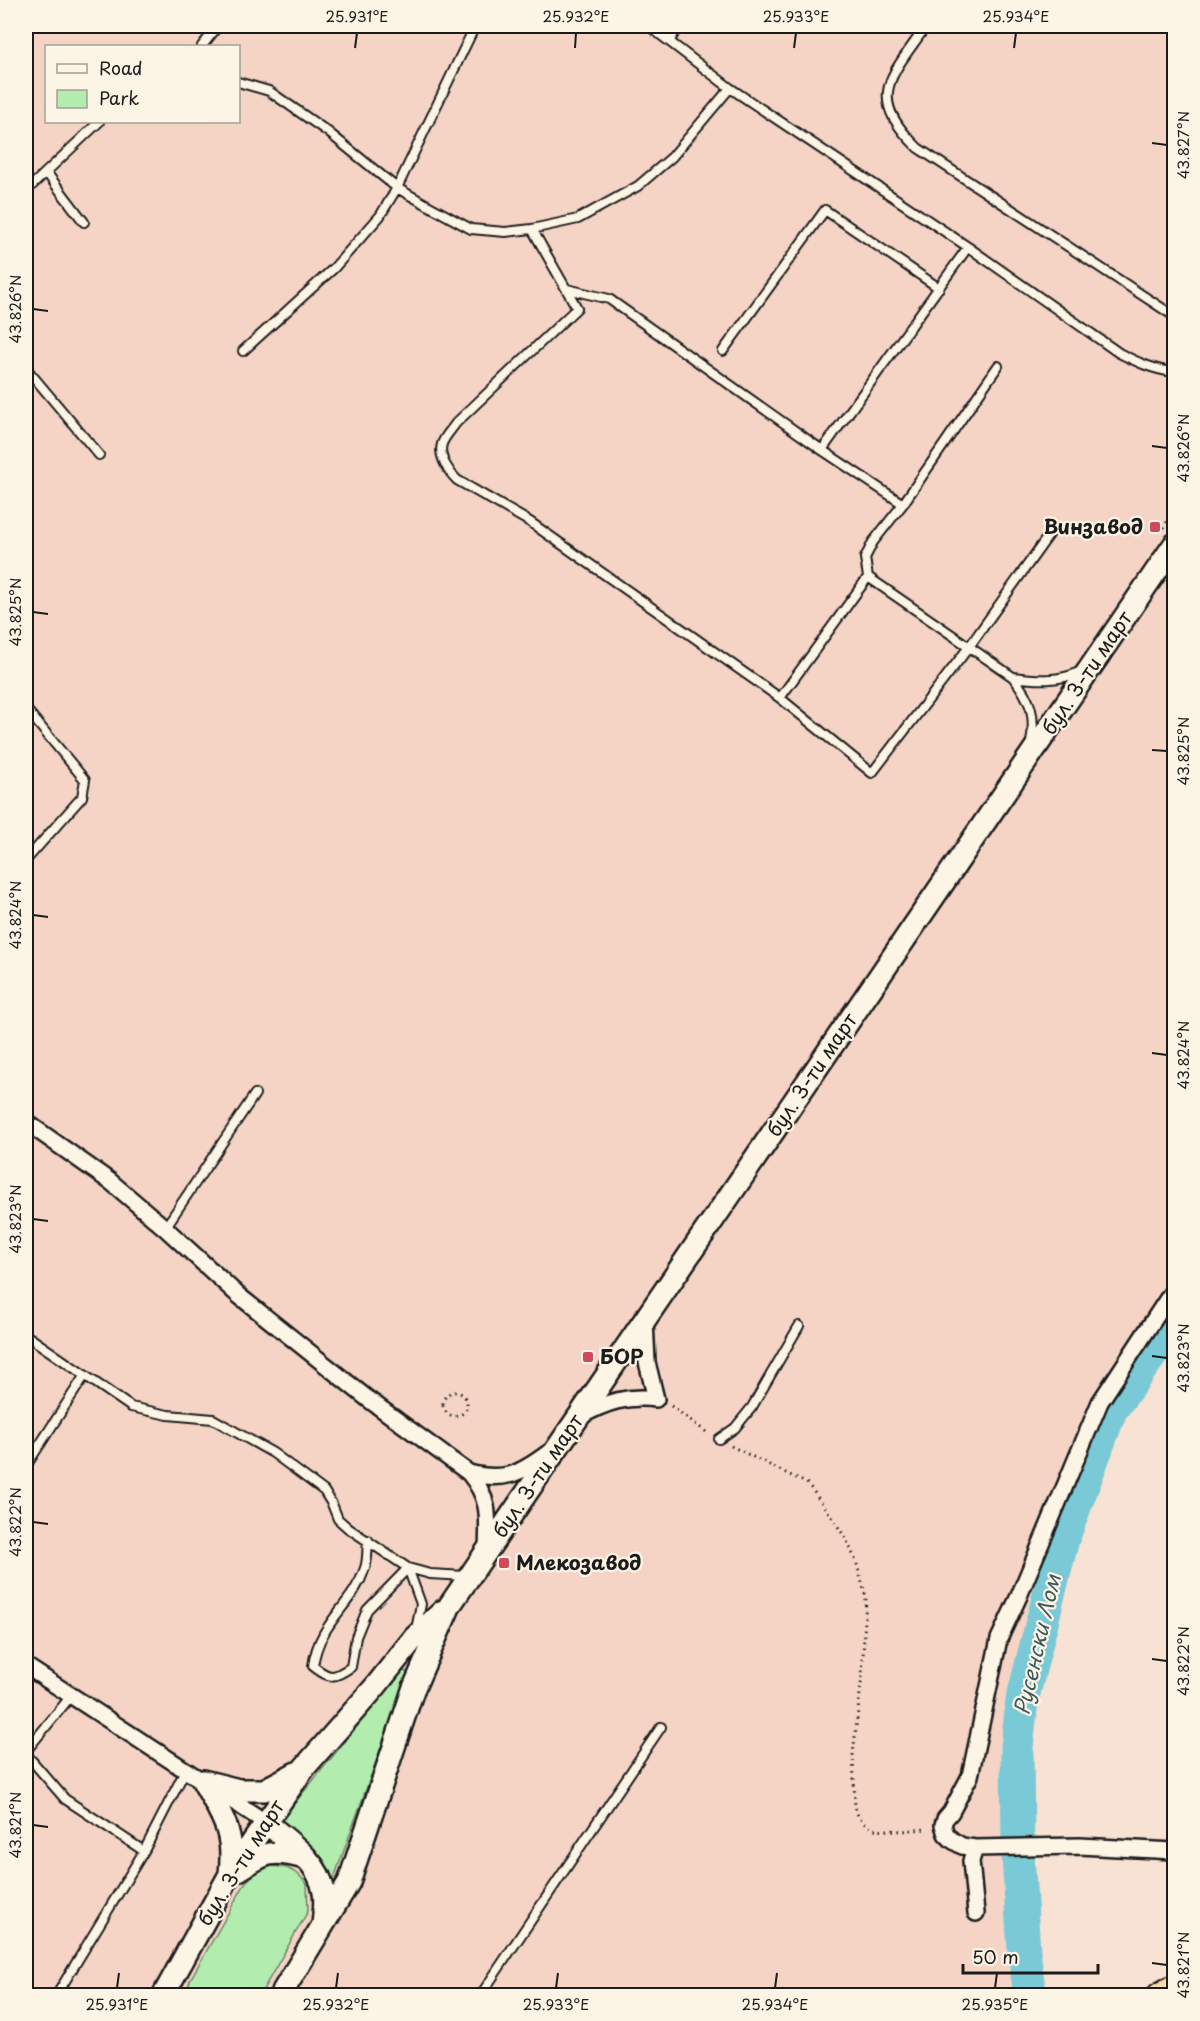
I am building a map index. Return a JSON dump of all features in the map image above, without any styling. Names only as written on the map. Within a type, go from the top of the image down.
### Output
[{"type":"highway","points":[[1160,1995],[1174,1988]]},
{"type":"main road","name":"бул. 3-ти март","points":[[280,1995],[349,1882],[413,1690],[450,1605],[1174,545]]},
{"type":"main road","name":"бул. 3-ти март","points":[[163,1995],[229,1876],[304,1768],[375,1687],[414,1638],[450,1605]]},
{"type":"main road","points":[[194,1775],[239,1790],[264,1790],[277,1785],[304,1768]]},
{"type":"main road","points":[[194,1775],[224,1819],[232,1852],[229,1876]]},
{"type":"main road","points":[[265,1822],[306,1858],[322,1881],[325,1903],[323,1928]]},
{"type":"main road","points":[[229,1876],[263,1854],[285,1853],[306,1858]]},
{"type":"main road","points":[[175,1972],[176,1995]]},
{"type":"street","points":[[26,1122],[111,1182],[238,1295],[368,1399],[469,1473],[484,1496],[488,1512],[487,1551]]},
{"type":"street","points":[[1174,1288],[1100,1402],[999,1639],[970,1776],[943,1826],[946,1834],[952,1840],[962,1846],[975,1848],[1112,1846],[1174,1851]]},
{"type":"street","points":[[578,1418],[599,1406],[620,1399],[645,1397],[656,1399],[647,1362],[645,1320]]},
{"type":"street","points":[[469,1473],[488,1478],[504,1477],[531,1466],[560,1444]]},
{"type":"street","points":[[26,1666],[265,1822]]},
{"type":"street","points":[[975,1848],[972,1854],[971,1869],[976,1913]]},
{"type":"lane","points":[[203,45],[218,26]]},
{"type":"lane","points":[[243,351],[334,268],[380,216],[397,188],[475,26]]},
{"type":"lane","points":[[649,26],[730,88],[968,247],[1119,353],[1140,364],[1174,372]]},
{"type":"lane","points":[[670,40],[679,26]]},
{"type":"lane","points":[[926,26],[889,83],[887,102],[900,129],[918,148],[1174,316]]},
{"type":"lane","points":[[240,83],[269,91],[328,132],[397,188],[471,229],[504,232],[532,229],[578,219],[638,186],[672,157],[730,88]]},
{"type":"lane","points":[[26,191],[98,123]]},
{"type":"lane","points":[[46,172],[84,222]]},
{"type":"lane","points":[[723,351],[825,210],[939,288]]},
{"type":"lane","points":[[532,229],[577,308],[456,423],[442,445],[443,458],[449,472],[457,480],[530,522],[780,698],[872,773],[969,647],[1051,532]]},
{"type":"lane","points":[[822,450],[968,247]]},
{"type":"lane","points":[[567,289],[609,299],[822,450],[903,504]]},
{"type":"lane","points":[[780,698],[868,577],[866,558],[873,542],[903,504],[998,366]]},
{"type":"lane","points":[[26,368],[99,455]]},
{"type":"lane","points":[[868,577],[1013,677],[1025,693],[1032,711],[1034,726],[1028,760]]},
{"type":"lane","points":[[1013,677],[1036,680],[1068,678],[1093,665]]},
{"type":"lane","points":[[26,709],[85,780],[82,797],[26,860]]},
{"type":"lane","points":[[165,1228],[255,1094]]},
{"type":"lane","points":[[719,1439],[735,1428],[752,1407],[799,1326]]},
{"type":"lane","points":[[26,1335],[131,1407],[168,1415],[213,1419],[273,1453],[324,1491],[338,1518],[348,1528],[408,1568],[430,1574],[470,1576]]},
{"type":"lane","points":[[26,1466],[85,1375]]},
{"type":"lane","points":[[368,1540],[366,1567],[359,1581],[324,1631],[315,1652],[314,1666],[324,1675],[336,1676],[351,1667],[356,1637],[367,1610],[408,1568]]},
{"type":"lane","points":[[408,1568],[421,1604],[414,1638]]},
{"type":"lane","points":[[71,1696],[26,1753],[65,1799],[144,1851]]},
{"type":"lane","points":[[480,1995],[661,1727]]},
{"type":"lane","points":[[56,1995],[144,1851],[194,1775]]},
{"type":"path","points":[[455,1391],[465,1397],[467,1404],[463,1413],[456,1416],[447,1414],[442,1405],[447,1395],[455,1391]]},
{"type":"path","points":[[656,1399],[671,1406],[702,1430],[808,1484],[832,1517],[856,1561],[866,1597],[862,1676],[853,1763],[855,1807],[858,1816],[873,1829],[884,1831],[919,1831],[943,1826]]},
{"type":"shaded area","points":[[26,26],[1174,26],[1174,1307],[1078,1446],[1036,1564],[1005,1739],[1001,1797],[1002,1847],[1013,1995],[26,1996]]},
{"type":"green space","points":[[403,1670],[408,1673],[329,1892],[276,1826]]},
{"type":"green space","points":[[272,1866],[287,1868],[298,1874],[307,1884],[308,1911],[260,1995],[186,1995],[190,1980],[246,1882],[256,1872]]},
{"type":"waterway","name":"Русенски Лом","points":[[1030,1996],[1024,1952],[1018,1855],[1017,1747],[1022,1701],[1063,1539],[1111,1410],[1174,1323]]},
{"type":"place","name":"Винзавод","points":[[1155,527]]},
{"type":"place","name":"БОР","points":[[588,1357]]},
{"type":"place","name":"Млекозавод","points":[[504,1563]]}]
